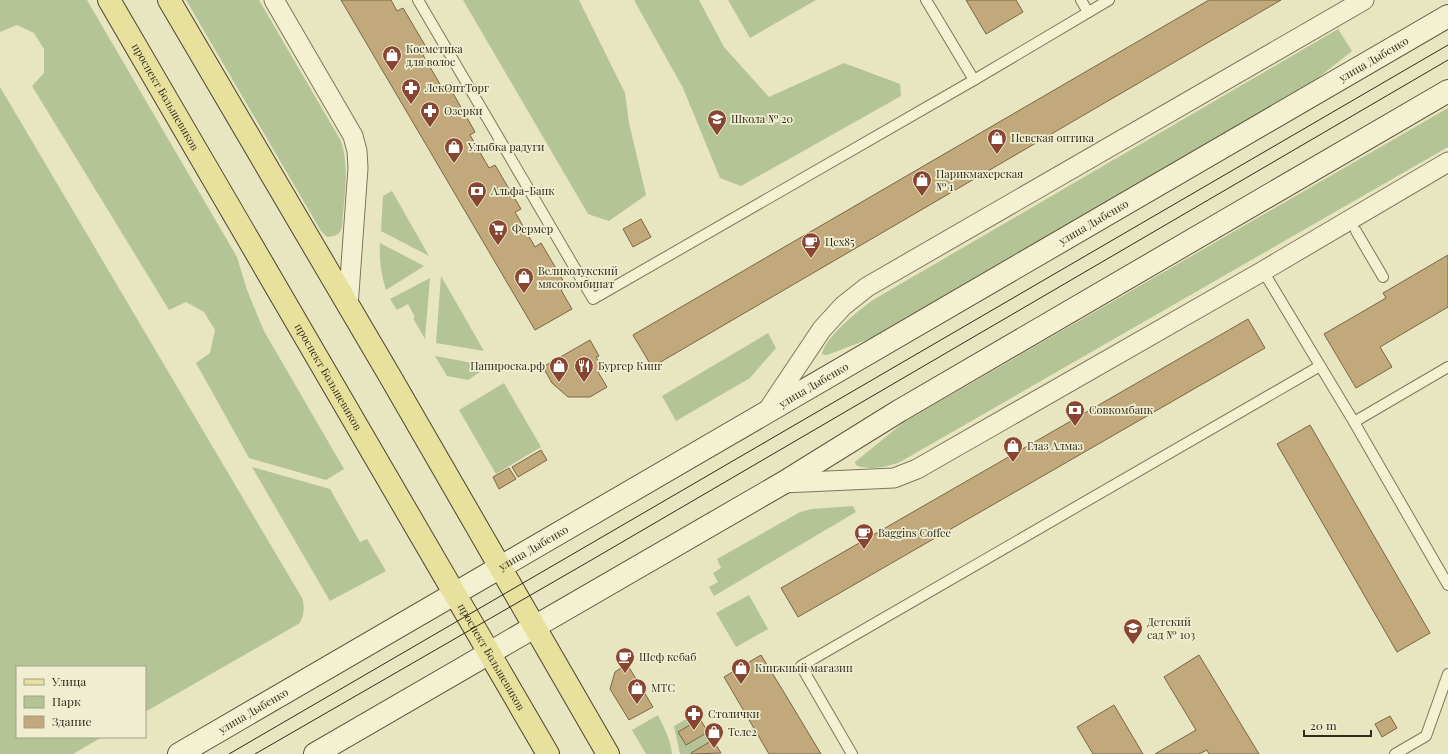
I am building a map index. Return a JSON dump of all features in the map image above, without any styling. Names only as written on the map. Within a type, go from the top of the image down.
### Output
[{"type":"main road","name":"проспект Большевиков","points":[[109,0],[548,754]]},
{"type":"main road","points":[[169,0],[608,754]]},
{"type":"main road","name":"улица Дыбенко","points":[[180,754],[1448,16]]},
{"type":"main road","points":[[315,754],[783,483],[899,411],[1448,91]]},
{"type":"street","points":[[274,0],[353,136],[357,151],[358,168],[348,307]]},
{"type":"street","points":[[765,414],[822,329],[843,306],[867,287],[1364,0]]},
{"type":"street","points":[[783,483],[894,478],[916,469],[1263,271],[1448,162]]},
{"type":"lane","points":[[418,0],[593,299],[974,80],[1109,0]]},
{"type":"lane","points":[[926,0],[974,80]]},
{"type":"lane","points":[[1081,0],[1088,12]]},
{"type":"lane","points":[[1356,231],[1383,277]]},
{"type":"lane","points":[[1263,271],[1354,422],[1448,585]]},
{"type":"lane","points":[[852,754],[801,666],[1320,366]]},
{"type":"lane","points":[[1354,422],[1448,367]]},
{"type":"lane","points":[[1395,754],[1426,736],[1448,674]]},
{"type":"green space","points":[[0,0],[87,0],[237,257],[247,290],[264,331],[344,469],[326,480],[249,458],[196,363],[210,353],[215,330],[204,312],[186,302],[169,310],[32,86],[44,73],[44,49],[34,33],[17,25],[0,32]]},
{"type":"green space","points":[[186,0],[259,0],[341,141],[344,151],[346,183],[342,226],[337,234],[327,237],[321,231]]},
{"type":"green space","points":[[463,0],[579,0],[625,93],[629,123],[646,195],[609,221],[588,214]]},
{"type":"green space","points":[[634,0],[699,0],[724,47],[769,97],[844,63],[900,84],[901,96],[741,186],[720,178],[683,88]]},
{"type":"green space","points":[[728,0],[816,0],[750,38]]},
{"type":"green space","points":[[1338,29],[1352,51],[1308,86],[885,333],[827,355],[822,354],[824,347],[836,332],[873,300]]},
{"type":"green space","points":[[0,87],[302,598],[304,607],[300,623],[146,711],[146,666],[16,666],[16,738],[100,738],[73,754],[0,754]]},
{"type":"green space","points":[[1448,108],[1448,147],[900,462],[878,468],[867,468],[856,465],[855,462],[904,422]]},
{"type":"green space","points":[[392,191],[429,256],[381,231],[383,196]]},
{"type":"green space","points":[[380,243],[424,266],[386,290],[381,267]]},
{"type":"green space","points":[[441,276],[484,351],[436,343]]},
{"type":"green space","points":[[430,278],[425,339],[413,318],[415,317],[408,304],[397,310],[390,299]]},
{"type":"green space","points":[[768,333],[776,348],[750,378],[676,421],[662,396]]},
{"type":"green space","points":[[435,356],[489,366],[468,380],[447,376]]},
{"type":"green space","points":[[504,383],[541,447],[496,474],[459,410]]},
{"type":"green space","points":[[252,467],[330,489],[360,542],[367,539],[386,571],[330,601]]},
{"type":"green space","points":[[853,506],[856,512],[714,596],[709,587],[718,582],[713,573],[721,568],[717,559],[800,512],[812,509]]},
{"type":"green space","points":[[749,595],[768,629],[736,647],[716,613]]},
{"type":"green space","points":[[697,713],[700,719],[679,732],[686,744],[708,732],[713,740],[692,754],[680,754],[674,726]]},
{"type":"green space","points":[[658,715],[669,739],[672,754],[646,754],[632,730]]},
{"type":"building","points":[[341,0],[391,0],[397,11],[403,8],[429,52],[423,55],[444,91],[450,88],[475,132],[470,135],[489,168],[495,165],[521,209],[515,212],[535,247],[541,243],[567,287],[561,290],[572,309],[535,330]]},
{"type":"building","points":[[966,0],[1016,0],[1023,12],[986,34]]},
{"type":"building","points":[[1209,0],[1281,0],[652,367],[633,335]]},
{"type":"building","points":[[641,219],[651,237],[633,247],[623,229]]},
{"type":"building","points":[[1448,255],[1448,307],[1380,347],[1392,367],[1356,388],[1324,334],[1386,298],[1383,293]]},
{"type":"building","points":[[1248,319],[1265,348],[798,617],[781,588]]},
{"type":"building","points":[[590,340],[599,356],[596,357],[603,369],[598,372],[607,387],[590,397],[568,397],[552,383],[543,367]]},
{"type":"building","points":[[1310,425],[1430,633],[1397,652],[1277,444]]},
{"type":"building","points":[[541,450],[547,460],[518,477],[512,467]]},
{"type":"building","points":[[509,468],[516,479],[499,489],[493,477]]},
{"type":"building","points":[[761,655],[821,754],[769,754],[724,677]]},
{"type":"building","points":[[1199,655],[1259,754],[1209,754],[1207,750],[1199,754],[1155,754],[1196,730],[1164,677]]},
{"type":"building","points":[[627,664],[653,707],[629,720],[610,689],[615,672]]},
{"type":"building","points":[[1114,705],[1143,754],[1093,754],[1077,727]]},
{"type":"building","points":[[1390,716],[1397,728],[1382,737],[1375,724]]},
{"type":"building","points":[[700,719],[708,732],[686,745],[678,732]]},
{"type":"building","points":[[713,740],[721,753],[691,753]]},
{"type":"tram line","points":[[229,754],[1448,45]]},
{"type":"tram line","points":[[255,754],[588,562],[1448,60]]},
{"type":"place","name":"Косметика для волос","points":[[392,72]]},
{"type":"place","name":"ЛекОптТорг","points":[[411,105]]},
{"type":"place","name":"Озерки","points":[[430,128]]},
{"type":"place","name":"Школа № 20","points":[[717,136]]},
{"type":"place","name":"Невская оптика","points":[[997,155]]},
{"type":"place","name":"Улыбка радуги","points":[[454,164]]},
{"type":"place","name":"Парикмахерская № 1","points":[[922,197]]},
{"type":"place","name":"Альфа-Банк","points":[[477,208]]},
{"type":"place","name":"Фермер","points":[[498,246]]},
{"type":"place","name":"Цех85","points":[[811,259]]},
{"type":"place","name":"Великолукский мясокомбинат","points":[[524,294]]},
{"type":"place","name":"Папироска.рф","points":[[559,383]]},
{"type":"place","name":"Бургер Кинг","points":[[584,383]]},
{"type":"place","name":"Совкомбанк","points":[[1075,427]]},
{"type":"place","name":"Глаз Алмаз","points":[[1013,463]]},
{"type":"place","name":"Baggins Coffee","points":[[864,550]]},
{"type":"place","name":"Детский сад № 103","points":[[1133,645]]},
{"type":"place","name":"Шеф кебаб","points":[[625,674]]},
{"type":"place","name":"Книжный магазин","points":[[741,685]]},
{"type":"place","name":"МТС","points":[[637,705]]},
{"type":"place","name":"Столички","points":[[694,731]]},
{"type":"place","name":"Теле2","points":[[714,749]]}]
